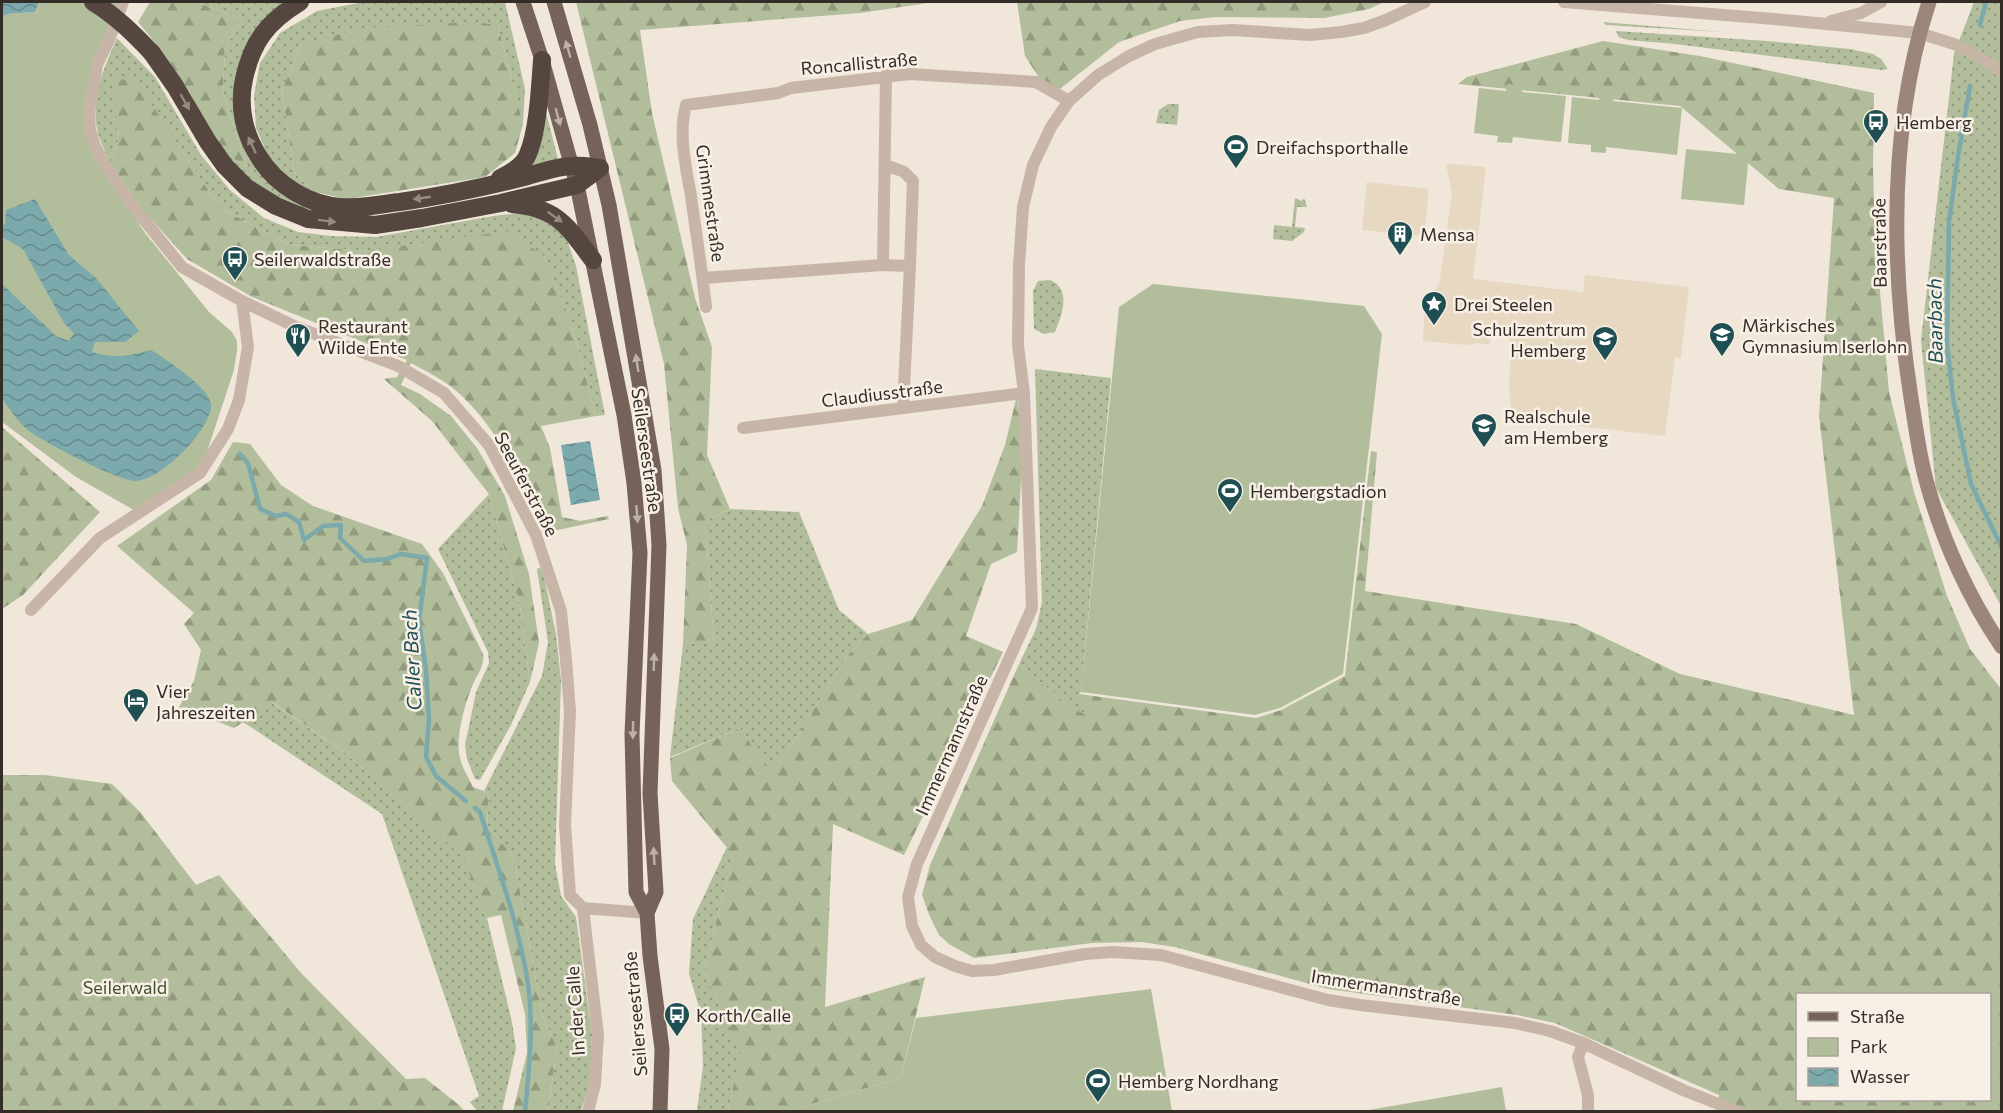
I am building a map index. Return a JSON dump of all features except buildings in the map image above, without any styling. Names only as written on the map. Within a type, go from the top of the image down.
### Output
[{"type":"highway","points":[[93,2],[110,12],[129,28],[152,53],[225,166],[247,188],[276,206],[308,219],[375,225],[422,218],[578,185],[600,168]]},
{"type":"highway","points":[[300,2],[279,14],[261,34],[248,61],[241,93],[243,121],[251,146],[264,167],[300,195],[316,202],[341,207],[384,204],[459,193],[572,166],[600,168]]},
{"type":"highway","points":[[479,188],[511,174],[528,156],[536,118],[543,60]]},
{"type":"highway","points":[[501,203],[532,206],[549,212],[565,224],[593,260]]},
{"type":"main road","name":"Seilerseestraße","points":[[523,2],[543,60],[578,185],[624,415],[634,483],[640,553],[632,735],[636,892],[647,913],[662,1049],[660,1112]]},
{"type":"main road","name":"Seilerseestraße","points":[[554,2],[590,125],[609,205],[654,470],[659,545],[650,793],[656,892],[647,913]]},
{"type":"main road","name":"Baarstraße","points":[[1929,2],[1919,33],[1904,122],[1897,200],[1897,244],[1903,342],[1919,448],[1937,516],[1973,601],[2001,647]]},
{"type":"street","name":"Seeuferstraße","points":[[123,2],[97,65],[90,97],[90,130],[103,162],[132,205],[182,267],[242,301],[294,326],[398,366],[444,393],[489,445],[536,535],[561,611],[570,711],[565,825],[570,895],[583,908]]},
{"type":"street","name":"Immermannstraße","points":[[1425,2],[1365,28],[1341,32],[1310,35],[1233,30],[1198,32],[1155,44],[1129,56],[1098,75],[1068,101],[1051,127],[1032,165],[1023,207],[1019,265],[1018,345],[1024,393],[1032,608],[917,864],[908,897],[912,927],[921,945],[935,957],[972,971],[994,970],[1103,953],[1141,952],[1161,955],[1328,1000],[1515,1023],[1550,1031],[1583,1043],[1683,1090],[1739,1112]]},
{"type":"street","points":[[1564,2],[1919,33],[1954,44],[1976,55],[2001,72]]},
{"type":"street","points":[[1821,23],[1861,13],[1881,2]]},
{"type":"street","name":"Roncallistraße","points":[[686,105],[886,75],[910,74],[1036,82],[1068,101]]},
{"type":"street","points":[[883,265],[886,75]]},
{"type":"street","name":"Grimmestraße","points":[[686,105],[683,116],[683,148],[706,307]]},
{"type":"street","points":[[886,165],[904,172],[913,181],[903,408]]},
{"type":"street","points":[[703,278],[883,265],[910,266]]},
{"type":"street","points":[[31,610],[100,538],[200,473],[228,429],[239,400],[248,347],[242,301]]},
{"type":"street","name":"Claudiusstraße","points":[[743,428],[1024,393]]},
{"type":"street","points":[[583,908],[647,913]]},
{"type":"street","name":"In der Calle","points":[[583,908],[598,1035],[595,1084],[588,1112]]},
{"type":"street","points":[[1583,1043],[1578,1057],[1588,1095],[1588,1112]]},
{"type":"green space","points":[[39,2],[120,2],[87,96],[98,162],[145,233],[209,312],[232,332],[237,341],[234,370],[200,473],[139,513],[76,477],[2,422],[2,17],[7,14],[35,12]]},
{"type":"green space","points":[[150,2],[196,2],[243,19],[225,47],[223,93],[247,167],[220,150],[190,93],[161,50],[138,22]]},
{"type":"green space","points":[[196,2],[288,2],[244,56],[254,164],[275,189],[300,205],[329,213],[296,209],[250,184],[220,150],[247,167],[223,93],[225,47],[243,19]]},
{"type":"green space","points":[[363,2],[505,2],[525,89],[523,124],[498,25],[300,46],[282,91],[294,172],[314,192],[287,178],[269,158],[256,128],[254,95],[260,63],[280,33],[317,11]]},
{"type":"green space","points":[[576,2],[935,2],[860,13],[640,30],[652,113],[695,298],[712,347],[707,455],[730,509],[705,521],[714,643],[683,644],[687,545],[678,508],[664,364]]},
{"type":"green space","points":[[1017,2],[1384,2],[1369,9],[1324,18],[1215,17],[1180,21],[1119,42],[1051,96],[1025,56]]},
{"type":"green space","points":[[1974,2],[2001,2],[2001,606],[1936,488],[1921,340],[1954,54]]},
{"type":"green space","points":[[473,22],[498,25],[523,124],[515,153],[485,177],[347,199],[314,192],[294,172],[282,91],[300,46],[360,28]]},
{"type":"green space","points":[[1603,22],[1722,32],[1606,25]]},
{"type":"green space","points":[[1616,31],[1850,49],[1873,54],[1881,59],[1888,69],[1628,40],[1619,37]]},
{"type":"green space","points":[[117,38],[155,77],[201,155],[230,190],[264,218],[298,232],[331,236],[376,237],[520,213],[547,220],[566,237],[576,266],[605,415],[596,416],[571,322],[544,256],[427,243],[365,251],[290,245],[220,208],[177,143],[116,80],[118,147],[109,161],[98,133],[96,105],[103,71]]},
{"type":"green space","points":[[1603,41],[1700,56],[1874,93],[1875,236],[1889,392],[1914,492],[1947,596],[1970,649],[2001,689],[2001,1111],[1718,1111],[1719,1095],[1555,1023],[1517,1015],[1328,989],[1175,947],[1141,942],[1092,943],[974,958],[949,944],[939,935],[922,895],[930,865],[1019,664],[1066,704],[1086,715],[1079,694],[1256,718],[1281,710],[1345,676],[1371,451],[1377,452],[1365,591],[1576,624],[1680,674],[1854,715],[1819,416],[1834,198],[1779,189],[1680,106],[1458,84],[1467,77]]},
{"type":"green space","points":[[135,79],[220,208],[290,245],[365,251],[508,231],[544,256],[571,322],[596,416],[541,426],[550,448],[562,517],[580,521],[608,516],[609,519],[544,533],[507,456],[484,420],[470,404],[439,378],[411,363],[401,385],[420,394],[451,416],[477,448],[505,496],[529,574],[539,643],[530,682],[520,606],[489,494],[432,421],[384,379],[397,377],[407,360],[252,297],[187,259],[141,208],[109,161],[118,147],[115,80]]},
{"type":"green space","points":[[1507,84],[1522,85],[1522,92],[1566,96],[1561,142],[1513,137],[1512,143],[1497,142],[1498,136],[1474,133],[1479,88],[1506,91]]},
{"type":"green space","points":[[1600,94],[1613,95],[1613,101],[1682,108],[1677,155],[1606,147],[1606,153],[1591,152],[1591,145],[1568,143],[1572,97],[1599,100]]},
{"type":"green space","points":[[1168,104],[1179,104],[1177,125],[1156,123],[1159,110]]},
{"type":"green space","points":[[546,112],[558,159],[529,167]]},
{"type":"green space","points":[[1686,149],[1749,155],[1744,205],[1681,199]]},
{"type":"green space","points":[[1295,198],[1302,201],[1304,198],[1307,207],[1297,207],[1295,227],[1305,228],[1304,232],[1292,241],[1273,239],[1274,225],[1292,227]]},
{"type":"green space","points":[[1050,280],[1061,290],[1063,303],[1055,332],[1044,334],[1034,329],[1033,291],[1038,281]]},
{"type":"green space","name":"Hembergstadion","points":[[1153,284],[1364,306],[1382,334],[1343,674],[1280,708],[1255,715],[1081,692],[1119,307]]},
{"type":"green space","points":[[1035,369],[1111,378],[1079,694],[1087,716],[1066,704],[1019,664],[1036,629],[1042,602]]},
{"type":"green space","points":[[1017,395],[1023,445],[1017,552],[991,564],[966,636],[1003,652],[904,855],[833,824],[825,1007],[925,977],[901,1078],[802,1107],[803,1111],[728,1111],[741,1053],[704,971],[733,855],[672,781],[670,758],[740,728],[769,772],[787,752],[848,655],[868,634],[912,620],[982,506],[1005,445]]},
{"type":"green space","points":[[2,427],[100,512],[23,595],[2,609]]},
{"type":"green space","points":[[233,442],[250,444],[281,485],[313,506],[422,544],[443,573],[483,654],[482,666],[464,710],[459,741],[460,758],[473,787],[489,793],[487,825],[514,858],[542,1014],[557,1048],[548,1111],[513,1111],[527,1053],[525,1014],[501,915],[487,918],[463,857],[343,751],[273,703],[234,728],[179,707],[194,681],[201,650],[184,624],[194,613],[117,546],[211,480]]},
{"type":"green space","points":[[489,494],[520,606],[530,682],[511,725],[480,780],[475,779],[467,759],[465,745],[476,692],[489,663],[488,652],[438,549]]},
{"type":"green space","points":[[730,509],[799,512],[839,610],[868,634],[848,655],[787,752],[769,773],[740,728],[670,757],[683,644],[714,642],[705,521]]},
{"type":"green space","points":[[542,567],[556,634],[561,680],[555,864],[561,896],[576,917],[592,1034],[590,1083],[581,1111],[548,1111],[557,1048],[542,1014],[514,858],[487,825],[489,793],[484,791],[542,676],[548,642],[537,569]]},
{"type":"green space","points":[[272,703],[343,751],[464,857],[487,918],[516,1048],[502,1111],[477,1111],[470,1102],[479,1096],[382,814],[243,722]]},
{"type":"green space","name":"Seilerwald","points":[[2,775],[45,775],[112,784],[141,813],[196,885],[219,875],[301,973],[406,1079],[425,1078],[464,1111],[2,1111]]},
{"type":"green space","points":[[727,847],[733,855],[704,971],[742,1053],[728,1111],[697,1111],[703,1066],[701,1014],[689,974],[693,919]]},
{"type":"green space","points":[[1151,989],[1172,1111],[803,1111],[802,1107],[901,1078],[916,1018]]},
{"type":"green space","points":[[1502,1087],[1506,1111],[1363,1111]]},
{"type":"shaded area","points":[[1446,165],[1486,167],[1473,279],[1583,292],[1585,275],[1689,287],[1681,358],[1675,357],[1665,436],[1512,418],[1509,389],[1511,345],[1509,339],[1504,336],[1491,335],[1489,345],[1423,341],[1425,297],[1439,286],[1452,193]]},
{"type":"shaded area","points":[[1367,182],[1429,189],[1424,236],[1362,230]]},
{"type":"water","points":[[2,2],[39,2],[35,12],[7,14],[2,17]]},
{"type":"water","points":[[35,199],[69,255],[96,278],[139,331],[125,342],[95,342],[92,352],[121,356],[151,350],[195,382],[211,404],[203,426],[183,452],[158,473],[146,479],[135,481],[114,475],[53,445],[24,426],[2,399],[2,284],[56,336],[69,341],[74,333],[64,323],[23,249],[2,237],[6,210]]},
{"type":"water","points":[[590,441],[600,500],[571,505],[561,445]]},
{"type":"waterway","name":"Baarbach","points":[[1980,25],[1986,2]]},
{"type":"waterway","name":"Baarbach","points":[[1970,86],[1949,222],[1947,344],[1953,398],[1971,484],[2002,548]]},
{"type":"waterway","name":"Caller Bach","points":[[240,454],[248,463],[260,509],[276,516],[286,514],[299,522],[304,540],[323,526],[341,525],[340,538],[364,561],[387,559],[401,554],[427,558],[419,621],[426,670],[429,720],[426,757],[436,776],[466,801]]},
{"type":"waterway","name":"Caller Bach","points":[[475,808],[480,812],[507,897],[528,984],[531,1032],[525,1112]]},
{"type":"place","name":"Hemberg","points":[[1876,145]]},
{"type":"place","name":"Dreifachsporthalle","points":[[1236,170]]},
{"type":"place","name":"Mensa","points":[[1400,257]]},
{"type":"place","name":"Seilerwaldstraße","points":[[235,282]]},
{"type":"place","name":"Drei Steelen","points":[[1434,327]]},
{"type":"place","name":"Märkisches Gymnasium Iserlohn","points":[[1722,358]]},
{"type":"place","name":"Restaurant Wilde Ente","points":[[298,359]]},
{"type":"place","name":"Schulzentrum Hemberg","points":[[1605,362]]},
{"type":"place","name":"Realschule am Hemberg","points":[[1484,449]]},
{"type":"place","name":"Hembergstadion","points":[[1230,514]]},
{"type":"place","name":"Vier Jahreszeiten","points":[[136,724]]},
{"type":"place","name":"Korth/Calle","points":[[677,1038]]},
{"type":"place","name":"Hemberg Nordhang","points":[[1098,1104]]}]
